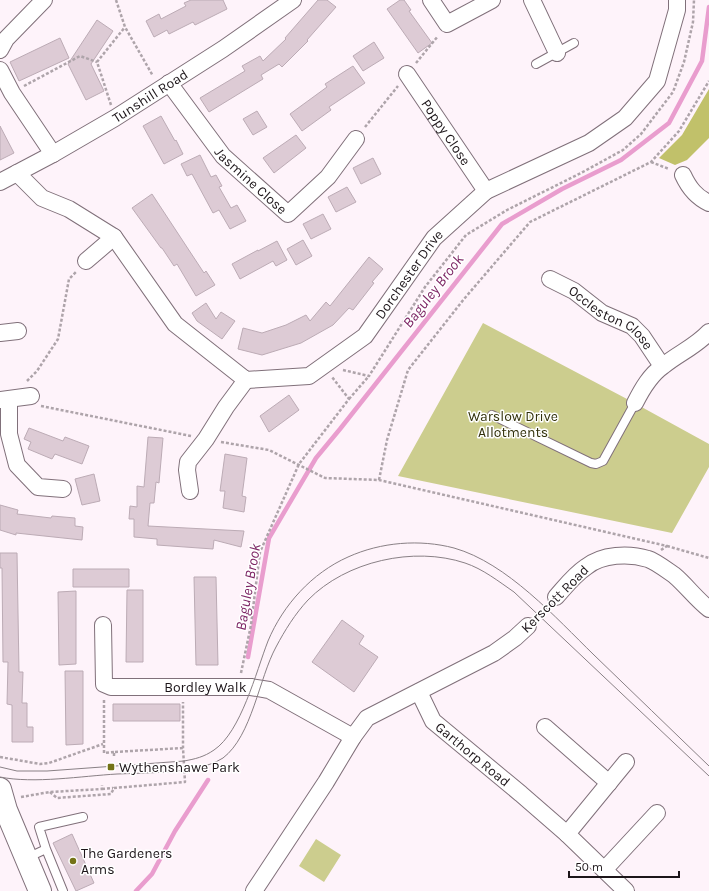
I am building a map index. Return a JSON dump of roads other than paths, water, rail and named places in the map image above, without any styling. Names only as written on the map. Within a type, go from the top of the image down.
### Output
[{"type":"main road","points":[[1,793],[40,891]]},
{"type":"street","points":[[0,50],[6,39],[44,0]]},
{"type":"street","name":"Tunshill Road","points":[[0,182],[53,154],[115,118],[223,49],[272,6],[293,0]]},
{"type":"street","points":[[431,0],[447,24],[492,0]]},
{"type":"street","points":[[532,0],[556,52]]},
{"type":"street","name":"Dorchester Drive","points":[[246,380],[309,376],[365,336],[434,238],[486,191],[589,143],[625,118],[657,80],[677,10],[677,0]]},
{"type":"street","points":[[0,70],[12,93],[53,154]]},
{"type":"street","name":"Poppy Close","points":[[407,74],[486,191]]},
{"type":"street","name":"Jasmine Close","points":[[164,86],[224,156],[288,214],[328,177],[356,139]]},
{"type":"street","points":[[17,173],[42,198],[69,208],[114,237],[175,324],[246,380],[226,407],[206,439],[188,462],[187,470],[190,491]]},
{"type":"street","points":[[683,175],[695,194],[709,203]]},
{"type":"street","points":[[86,261],[114,237]]},
{"type":"street","name":"Occleston Close","points":[[550,279],[574,290],[602,313],[632,326],[642,336],[662,366]]},
{"type":"street","points":[[0,333],[18,331]]},
{"type":"street","points":[[635,403],[651,377],[662,366],[692,348],[709,332]]},
{"type":"street","points":[[35,401],[4,400],[9,434],[17,465],[38,487],[64,489]]},
{"type":"street","name":"Kerscott Road","points":[[556,598],[578,572],[587,565],[597,560],[618,556],[630,556],[649,559],[674,576],[697,600],[709,609]]},
{"type":"street","name":"Bordley Walk","points":[[103,625],[104,684],[111,687],[251,687],[269,690],[353,737]]},
{"type":"street","name":"Kerscott Road","points":[[420,692],[494,652],[515,638],[528,626]]},
{"type":"street","points":[[254,891],[326,782],[353,737],[367,718],[420,692]]},
{"type":"street","name":"Garthorp Road","points":[[420,692],[433,722],[567,834],[605,869],[626,891]]},
{"type":"street","points":[[545,727],[609,783]]},
{"type":"street","points":[[567,834],[626,762]]},
{"type":"street","points":[[605,869],[657,813]]},
{"type":"lane","points":[[536,64],[574,43]]},
{"type":"lane","points":[[492,416],[596,464],[600,463],[606,457],[635,403]]},
{"type":"lane","points":[[63,891],[39,827],[83,817]]},
{"type":"lane","points":[[26,858],[46,848]]},
{"type":"waterway","name":"Baguley Brook","points":[[248,657],[269,538],[316,458],[502,224],[562,189],[621,160],[669,123],[702,61],[709,7]]},
{"type":"waterway","name":"Baguley Brook","points":[[136,891],[152,874],[175,831],[208,780]]},
{"type":"tram line","points":[[0,767],[17,771],[47,771],[184,761],[207,754],[224,741],[232,730],[247,700],[274,628],[290,603],[300,592],[322,572],[348,557],[387,545],[414,543],[441,545],[474,555],[512,579],[547,609],[709,766]]},
{"type":"tram line","points":[[0,777],[43,780],[117,774],[167,772],[187,770],[220,760],[233,748],[241,736],[276,647],[290,622],[308,600],[341,575],[361,567],[382,560],[424,556],[445,558],[465,563],[490,576],[514,592],[709,776]]},
{"type":"place","name":"Wythenshawe Park","points":[[111,767]]},
{"type":"place","name":"The Gardeners Arms","points":[[73,861]]},
{"type":"park label","name":"Warslow Drive Allotments","points":[[513,424]]}]
